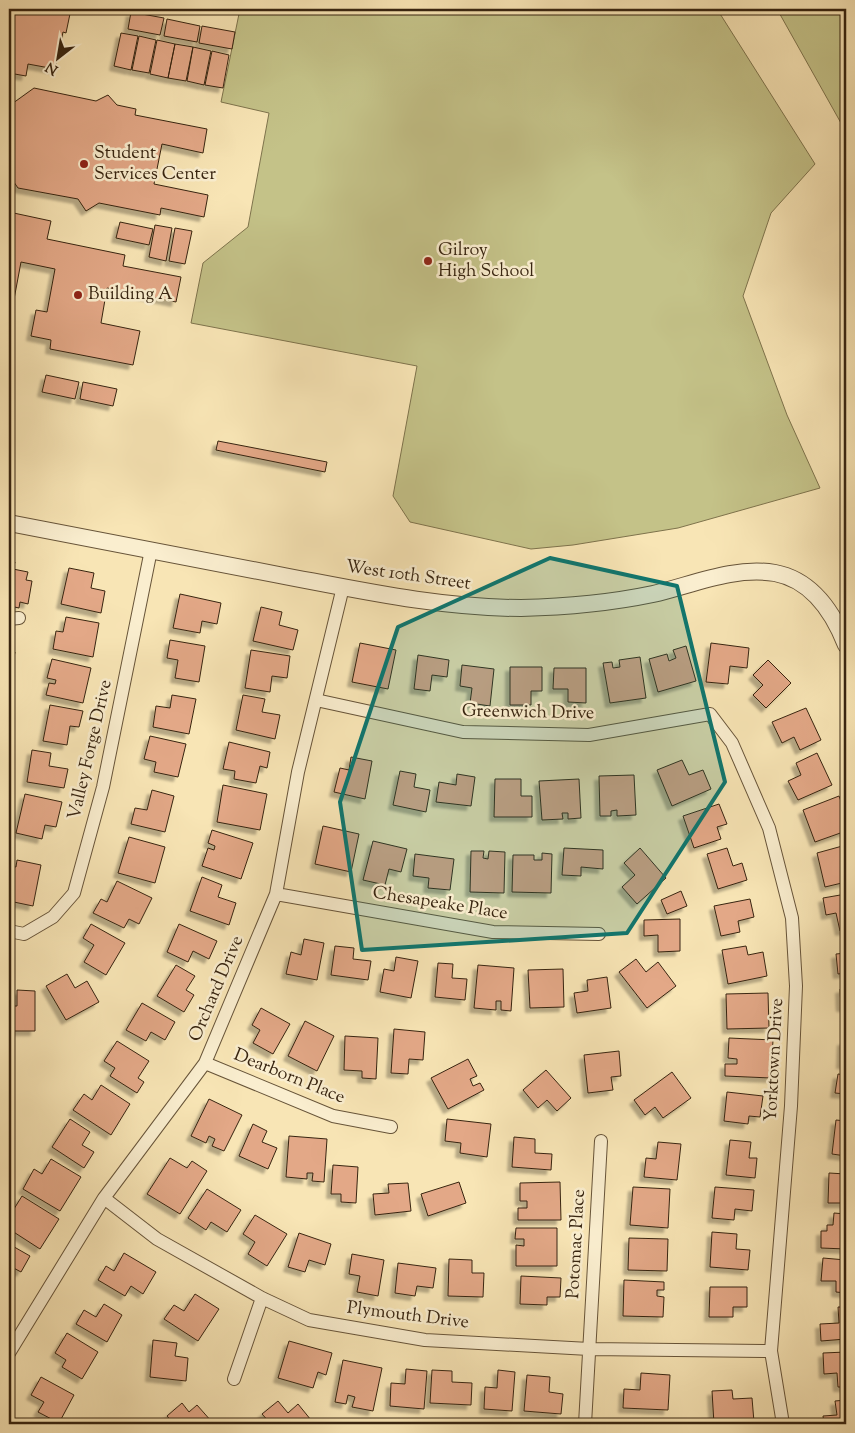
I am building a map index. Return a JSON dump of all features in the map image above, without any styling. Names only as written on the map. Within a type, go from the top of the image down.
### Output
[{"type":"street","name":"West 10th Street","points":[[9,522],[343,587],[451,604],[521,608],[573,605],[626,599],[735,573],[750,571],[777,574],[801,583],[811,590],[829,609],[846,645]]},
{"type":"street","name":"Valley Forge Drive","points":[[9,932],[24,934],[53,917],[74,893],[103,787],[151,550]]},
{"type":"street","name":"Orchard Drive","points":[[9,1353],[104,1198],[205,1062],[276,894],[298,772],[343,587]]},
{"type":"street","name":"Greenwich Drive","points":[[316,700],[463,732],[589,734],[710,714]]},
{"type":"street","name":"Yorktown Drive","points":[[710,714],[732,743],[769,828],[792,918],[796,986],[791,1106],[771,1350],[783,1424]]},
{"type":"street","name":"Chesapeake Place","points":[[276,894],[493,932],[599,934]]},
{"type":"street","name":"Dearborn Place","points":[[205,1062],[333,1116],[391,1127]]},
{"type":"street","name":"Potomac Place","points":[[585,1424],[601,1141]]},
{"type":"street","name":"Plymouth Drive","points":[[104,1198],[157,1239],[262,1298],[309,1320],[425,1340],[589,1349],[771,1350]]},
{"type":"street","points":[[234,1379],[262,1298]]},
{"type":"highlighted area","points":[[550,558],[677,586],[725,782],[627,933],[362,950],[340,802],[398,627]]},
{"type":"shaded area","points":[[240,9],[717,9],[815,164],[771,213],[743,296],[787,415],[820,488],[678,528],[573,545],[531,549],[410,522],[393,496],[417,366],[191,323],[203,263],[248,227],[269,113],[221,102]]},
{"type":"shaded area","points":[[777,9],[846,9],[846,132]]},
{"type":"building","points":[[9,9],[71,9],[66,33],[63,32],[55,69],[28,64],[26,76],[9,73]]},
{"type":"building","points":[[131,12],[164,18],[160,35],[128,29]]},
{"type":"building","points":[[167,19],[200,26],[197,42],[164,36]]},
{"type":"building","points":[[202,26],[235,32],[232,49],[199,43]]},
{"type":"building","points":[[121,33],[138,36],[131,70],[114,66]]},
{"type":"building","points":[[139,36],[156,40],[149,73],[132,70]]},
{"type":"building","points":[[157,40],[175,44],[168,78],[150,74]]},
{"type":"building","points":[[175,44],[193,47],[186,81],[168,78]]},
{"type":"building","points":[[193,47],[211,51],[204,85],[187,81]]},
{"type":"building","points":[[212,51],[229,55],[223,88],[205,85]]},
{"type":"building","name":"Student Services Center","points":[[34,88],[96,101],[108,95],[117,105],[136,109],[135,115],[207,129],[203,153],[162,144],[154,184],[208,195],[204,217],[161,208],[160,215],[99,203],[86,211],[78,199],[18,188],[9,175],[9,106]]},
{"type":"building","name":"Building A","points":[[9,212],[51,221],[47,239],[125,255],[123,266],[181,277],[176,302],[107,288],[101,323],[140,331],[133,365],[50,349],[51,340],[31,336],[36,310],[47,312],[55,269],[21,262],[9,326]]},
{"type":"building","points":[[120,222],[153,229],[149,245],[116,238]]},
{"type":"building","points":[[155,225],[172,228],[166,261],[149,257]]},
{"type":"building","points":[[175,228],[192,231],[185,264],[169,261]]},
{"type":"building","points":[[9,347],[13,348],[9,370]]},
{"type":"building","points":[[46,375],[79,382],[75,399],[42,392]]},
{"type":"building","points":[[83,382],[117,389],[113,406],[80,399]]},
{"type":"building","points":[[218,441],[327,462],[325,472],[216,450]]},
{"type":"building","points":[[9,561],[15,562],[13,569],[28,572],[26,580],[32,581],[28,604],[20,602],[19,608],[10,606],[9,609]]},
{"type":"building","points":[[69,568],[94,573],[91,588],[105,591],[101,613],[61,604]]},
{"type":"building","points":[[180,594],[221,603],[217,624],[202,621],[200,633],[173,628]]},
{"type":"building","points":[[261,607],[282,612],[279,625],[298,630],[293,650],[253,641]]},
{"type":"building","points":[[66,617],[99,623],[93,657],[53,649],[56,631],[63,632]]},
{"type":"building","points":[[170,640],[205,646],[199,682],[175,678],[178,660],[167,658]]},
{"type":"building","points":[[360,643],[396,650],[388,689],[352,682]]},
{"type":"building","points":[[711,643],[749,648],[747,668],[730,666],[728,684],[706,682]]},
{"type":"building","points":[[686,646],[696,681],[658,692],[649,659],[667,654],[669,661],[676,658],[673,650]]},
{"type":"building","points":[[251,650],[290,656],[287,678],[272,676],[270,692],[245,688]]},
{"type":"building","points":[[9,651],[15,652],[9,684]]},
{"type":"building","points":[[418,655],[449,660],[447,677],[432,675],[430,691],[414,689]]},
{"type":"building","points":[[640,657],[646,698],[610,703],[603,663],[612,662],[613,668],[620,667],[619,660]]},
{"type":"building","points":[[52,659],[91,668],[83,703],[46,695],[49,683],[55,684],[56,680],[47,678]]},
{"type":"building","points":[[768,660],[791,683],[766,708],[753,695],[763,685],[753,675]]},
{"type":"building","points":[[462,665],[494,669],[490,706],[470,703],[472,688],[460,686]]},
{"type":"building","points":[[510,667],[542,667],[542,691],[531,691],[531,705],[510,705]]},
{"type":"building","points":[[554,668],[586,668],[586,703],[568,702],[568,689],[553,689]]},
{"type":"building","points":[[172,695],[196,699],[189,734],[153,727],[156,706],[170,708]]},
{"type":"building","points":[[243,695],[265,699],[262,712],[280,715],[275,739],[236,730]]},
{"type":"building","points":[[50,705],[83,711],[79,727],[70,726],[67,745],[43,741]]},
{"type":"building","points":[[806,708],[821,740],[800,750],[794,737],[782,743],[772,722]]},
{"type":"building","points":[[150,736],[186,744],[178,777],[154,772],[156,762],[144,759]]},
{"type":"building","points":[[229,742],[270,752],[267,768],[260,766],[256,783],[234,779],[235,771],[223,769]]},
{"type":"building","points":[[32,750],[51,753],[49,766],[68,769],[64,788],[27,782]]},
{"type":"building","points":[[817,753],[832,785],[798,800],[788,781],[801,775],[796,763]]},
{"type":"building","points":[[351,757],[372,761],[365,799],[334,792],[340,768],[349,770]]},
{"type":"building","points":[[682,760],[689,775],[703,770],[711,789],[672,806],[657,770]]},
{"type":"building","points":[[400,771],[416,774],[414,787],[430,790],[426,812],[393,805]]},
{"type":"building","points":[[457,774],[475,777],[471,806],[436,802],[439,782],[456,785]]},
{"type":"building","points":[[634,775],[636,815],[617,816],[617,810],[611,811],[611,816],[600,816],[599,776]]},
{"type":"building","points":[[495,779],[521,779],[521,796],[532,796],[532,817],[494,817]]},
{"type":"building","points":[[579,779],[581,818],[568,819],[568,813],[562,813],[563,819],[542,820],[539,781]]},
{"type":"building","points":[[223,785],[267,794],[260,830],[217,822]]},
{"type":"building","points":[[152,790],[174,796],[165,832],[131,824],[135,808],[147,810]]},
{"type":"building","points":[[25,794],[62,802],[56,827],[45,825],[42,839],[16,833]]},
{"type":"building","points":[[839,796],[846,814],[846,831],[815,842],[803,810]]},
{"type":"building","points":[[719,804],[727,824],[717,827],[721,839],[694,848],[683,816]]},
{"type":"building","points":[[323,826],[359,834],[351,872],[315,864]]},
{"type":"building","points":[[212,830],[253,843],[241,879],[202,866],[208,848],[214,850],[215,846],[208,843]]},
{"type":"building","points":[[129,837],[165,847],[155,883],[118,873]]},
{"type":"building","points":[[373,841],[407,849],[401,872],[389,869],[385,885],[363,880]]},
{"type":"building","points":[[846,845],[846,882],[825,887],[817,853]]},
{"type":"building","points":[[564,848],[603,850],[603,869],[581,867],[581,876],[562,875]]},
{"type":"building","points":[[640,848],[666,878],[637,904],[622,887],[635,875],[624,863]]},
{"type":"building","points":[[727,848],[733,866],[742,863],[747,880],[718,889],[707,854]]},
{"type":"building","points":[[471,851],[484,851],[483,858],[488,859],[489,851],[505,852],[504,893],[470,892]]},
{"type":"building","points":[[542,853],[552,854],[551,893],[512,892],[513,855],[534,855],[534,860],[542,860]]},
{"type":"building","points":[[415,854],[454,859],[450,890],[428,888],[429,878],[413,876]]},
{"type":"building","points":[[17,860],[41,865],[33,906],[9,901],[9,866],[16,867]]},
{"type":"building","points":[[202,877],[222,885],[218,897],[236,903],[229,925],[190,911]]},
{"type":"building","points":[[117,881],[152,898],[139,924],[129,919],[124,928],[93,913],[101,899],[107,902]]},
{"type":"building","points":[[681,891],[687,906],[667,914],[661,900]]},
{"type":"building","points":[[846,894],[846,930],[840,931],[836,913],[826,915],[823,898]]},
{"type":"building","points":[[750,899],[754,917],[738,921],[740,932],[721,936],[714,906]]},
{"type":"building","points":[[680,919],[680,951],[658,952],[658,935],[644,936],[644,920]]},
{"type":"building","points":[[91,924],[125,943],[106,975],[84,962],[94,945],[83,938]]},
{"type":"building","points":[[179,924],[217,941],[209,959],[193,951],[188,962],[167,952]]},
{"type":"building","points":[[304,939],[324,943],[317,980],[286,974],[291,952],[301,955]]},
{"type":"building","points":[[335,946],[354,948],[353,959],[371,961],[368,980],[331,975]]},
{"type":"building","points":[[746,946],[748,955],[763,952],[767,976],[728,984],[722,950]]},
{"type":"building","points":[[846,953],[846,973],[838,974],[836,954]]},
{"type":"building","points":[[396,957],[418,961],[411,998],[380,992],[384,969],[394,971]]},
{"type":"building","points":[[636,959],[646,972],[658,962],[676,986],[647,1008],[619,972]]},
{"type":"building","points":[[438,963],[453,964],[452,978],[467,979],[465,1000],[435,997]]},
{"type":"building","points":[[176,965],[195,976],[186,990],[194,995],[184,1012],[157,996]]},
{"type":"building","points":[[478,965],[514,968],[511,1011],[501,1010],[501,1001],[496,1001],[496,1010],[474,1008]]},
{"type":"building","points":[[563,969],[564,1007],[530,1008],[528,970]]},
{"type":"building","points":[[67,974],[75,988],[87,981],[99,1002],[66,1020],[46,986]]},
{"type":"building","points":[[607,977],[611,1008],[577,1013],[574,993],[588,991],[587,980]]},
{"type":"building","points":[[846,988],[846,1007],[841,1007],[840,989]]},
{"type":"building","points":[[17,990],[35,991],[35,1031],[9,1031],[9,1006],[17,1006]]},
{"type":"building","points":[[768,993],[769,1028],[727,1029],[726,994]]},
{"type":"building","points":[[142,1003],[175,1022],[165,1040],[151,1032],[146,1041],[126,1030]]},
{"type":"building","points":[[261,1008],[290,1024],[273,1054],[253,1043],[260,1030],[252,1025]]},
{"type":"building","points":[[305,1021],[334,1036],[317,1071],[288,1056]]},
{"type":"building","points":[[394,1029],[425,1032],[423,1060],[409,1059],[408,1074],[391,1073]]},
{"type":"building","points":[[345,1036],[378,1038],[376,1079],[362,1078],[362,1071],[344,1070]]},
{"type":"building","points":[[729,1038],[773,1040],[771,1078],[725,1076],[725,1064],[737,1064],[737,1059],[728,1058]]},
{"type":"building","points":[[117,1041],[149,1061],[138,1078],[144,1082],[137,1093],[110,1076],[115,1068],[104,1061]]},
{"type":"building","points":[[842,1041],[846,1041],[846,1064],[841,1064]]},
{"type":"building","points":[[619,1051],[621,1076],[611,1077],[613,1090],[588,1093],[584,1055]]},
{"type":"building","points":[[468,1059],[477,1076],[470,1079],[473,1086],[480,1083],[484,1090],[448,1109],[431,1078]]},
{"type":"building","points":[[546,1070],[571,1098],[557,1111],[547,1100],[538,1108],[523,1090]]},
{"type":"building","points":[[672,1072],[691,1098],[663,1118],[655,1107],[645,1115],[634,1100]]},
{"type":"building","points":[[838,1074],[846,1075],[846,1094],[835,1093]]},
{"type":"building","points":[[101,1085],[130,1104],[111,1135],[73,1110],[84,1094],[92,1100]]},
{"type":"building","points":[[727,1092],[763,1096],[760,1117],[749,1116],[748,1124],[724,1121]]},
{"type":"building","points":[[209,1099],[242,1115],[224,1151],[212,1146],[215,1139],[209,1136],[206,1143],[191,1136]]},
{"type":"building","points":[[70,1119],[90,1132],[82,1145],[94,1152],[84,1168],[52,1147]]},
{"type":"building","points":[[447,1119],[491,1124],[487,1157],[460,1153],[461,1143],[445,1141]]},
{"type":"building","points":[[836,1120],[846,1121],[846,1156],[832,1154]]},
{"type":"building","points":[[253,1124],[267,1131],[262,1142],[277,1148],[268,1169],[239,1156]]},
{"type":"building","points":[[289,1136],[327,1139],[324,1182],[312,1181],[313,1173],[307,1173],[307,1179],[286,1177]]},
{"type":"building","points":[[514,1137],[535,1139],[535,1153],[552,1154],[551,1170],[512,1167]]},
{"type":"building","points":[[730,1140],[751,1142],[749,1158],[757,1158],[755,1178],[726,1175]]},
{"type":"building","points":[[658,1142],[681,1144],[677,1180],[644,1177],[646,1158],[656,1159]]},
{"type":"building","points":[[170,1158],[187,1168],[192,1161],[207,1171],[180,1214],[147,1194]]},
{"type":"building","points":[[51,1159],[81,1177],[60,1211],[23,1189],[34,1169],[42,1174]]},
{"type":"building","points":[[333,1165],[358,1167],[356,1203],[341,1202],[341,1194],[331,1194]]},
{"type":"building","points":[[829,1173],[846,1174],[846,1203],[828,1203]]},
{"type":"building","points":[[459,1182],[466,1203],[428,1216],[421,1194]]},
{"type":"building","points":[[560,1182],[561,1220],[518,1220],[518,1208],[527,1208],[527,1201],[520,1201],[520,1183]]},
{"type":"building","points":[[408,1183],[411,1211],[375,1215],[373,1194],[389,1193],[388,1184]]},
{"type":"building","points":[[633,1187],[670,1189],[668,1228],[630,1225]]},
{"type":"building","points":[[715,1187],[754,1190],[752,1211],[735,1209],[734,1220],[712,1218]]},
{"type":"building","points":[[207,1189],[241,1210],[227,1232],[211,1222],[206,1230],[188,1218]]},
{"type":"building","points":[[22,1196],[59,1219],[40,1249],[9,1229],[9,1217]]},
{"type":"building","points":[[834,1213],[846,1214],[846,1249],[821,1248],[821,1231],[827,1231],[827,1225],[833,1225]]},
{"type":"building","points":[[255,1215],[287,1234],[267,1266],[248,1254],[255,1242],[243,1234]]},
{"type":"building","points":[[516,1228],[557,1228],[557,1266],[516,1266],[516,1245],[524,1246],[524,1239],[515,1239]]},
{"type":"building","points":[[712,1232],[737,1234],[736,1249],[750,1250],[748,1270],[710,1267]]},
{"type":"building","points":[[299,1233],[331,1244],[325,1265],[309,1260],[305,1272],[288,1267]]},
{"type":"building","points":[[629,1238],[668,1239],[667,1271],[628,1270]]},
{"type":"building","points":[[9,1244],[30,1256],[21,1272],[10,1266],[9,1268]]},
{"type":"building","points":[[124,1253],[156,1272],[143,1294],[131,1286],[125,1296],[98,1280],[106,1266],[114,1271]]},
{"type":"building","points":[[352,1254],[384,1260],[378,1296],[357,1292],[360,1276],[349,1274]]},
{"type":"building","points":[[823,1258],[846,1260],[846,1293],[836,1292],[836,1281],[821,1281]]},
{"type":"building","points":[[449,1259],[472,1260],[472,1273],[484,1273],[483,1297],[448,1296]]},
{"type":"building","points":[[398,1263],[436,1268],[433,1288],[417,1286],[415,1296],[395,1293]]},
{"type":"building","points":[[521,1276],[561,1278],[560,1297],[547,1297],[547,1305],[520,1304]]},
{"type":"building","points":[[624,1280],[664,1282],[664,1290],[657,1290],[657,1296],[664,1297],[663,1317],[623,1316]]},
{"type":"building","points":[[710,1287],[747,1287],[747,1307],[733,1307],[733,1317],[709,1317]]},
{"type":"building","points":[[195,1294],[219,1309],[198,1341],[164,1319],[174,1305],[184,1311]]},
{"type":"building","points":[[104,1304],[122,1315],[107,1342],[76,1324],[84,1310],[96,1317]]},
{"type":"building","points":[[838,1307],[846,1307],[846,1339],[821,1341],[820,1324],[839,1323]]},
{"type":"building","points":[[67,1333],[98,1352],[82,1379],[62,1367],[66,1360],[55,1353]]},
{"type":"building","points":[[153,1340],[177,1343],[175,1356],[188,1358],[186,1381],[150,1377]]},
{"type":"building","points":[[289,1341],[332,1353],[326,1375],[318,1372],[313,1388],[278,1378]]},
{"type":"building","points":[[846,1352],[846,1387],[838,1387],[837,1373],[824,1374],[823,1353]]},
{"type":"building","points":[[343,1360],[382,1368],[373,1411],[352,1407],[355,1397],[348,1395],[346,1404],[335,1402]]},
{"type":"building","points":[[406,1369],[427,1371],[424,1409],[390,1406],[391,1383],[405,1384]]},
{"type":"building","points":[[432,1370],[452,1371],[452,1382],[472,1383],[471,1405],[430,1403]]},
{"type":"building","points":[[498,1370],[515,1372],[512,1411],[484,1409],[485,1387],[497,1388]]},
{"type":"building","points":[[641,1373],[670,1375],[668,1410],[623,1408],[624,1389],[640,1390]]},
{"type":"building","points":[[527,1375],[550,1377],[549,1392],[563,1394],[561,1414],[524,1411]]},
{"type":"building","points":[[41,1377],[74,1395],[59,1423],[38,1412],[44,1402],[31,1395]]},
{"type":"building","points":[[732,1390],[733,1399],[752,1398],[754,1422],[714,1424],[712,1391]]},
{"type":"building","points":[[846,1400],[846,1424],[824,1424],[823,1416],[837,1415],[835,1401]]},
{"type":"building","points":[[278,1401],[288,1413],[298,1404],[311,1420],[306,1424],[271,1424],[262,1414]]},
{"type":"building","points":[[182,1403],[189,1412],[197,1405],[212,1422],[210,1424],[174,1424],[167,1416]]},
{"type":"building","points":[[96,1419],[102,1424],[90,1424]]},
{"type":"place","name":"Student Services Center","points":[[84,164]]},
{"type":"place","name":"Gilroy High School","points":[[428,261]]},
{"type":"place","name":"Building A","points":[[78,295]]}]
